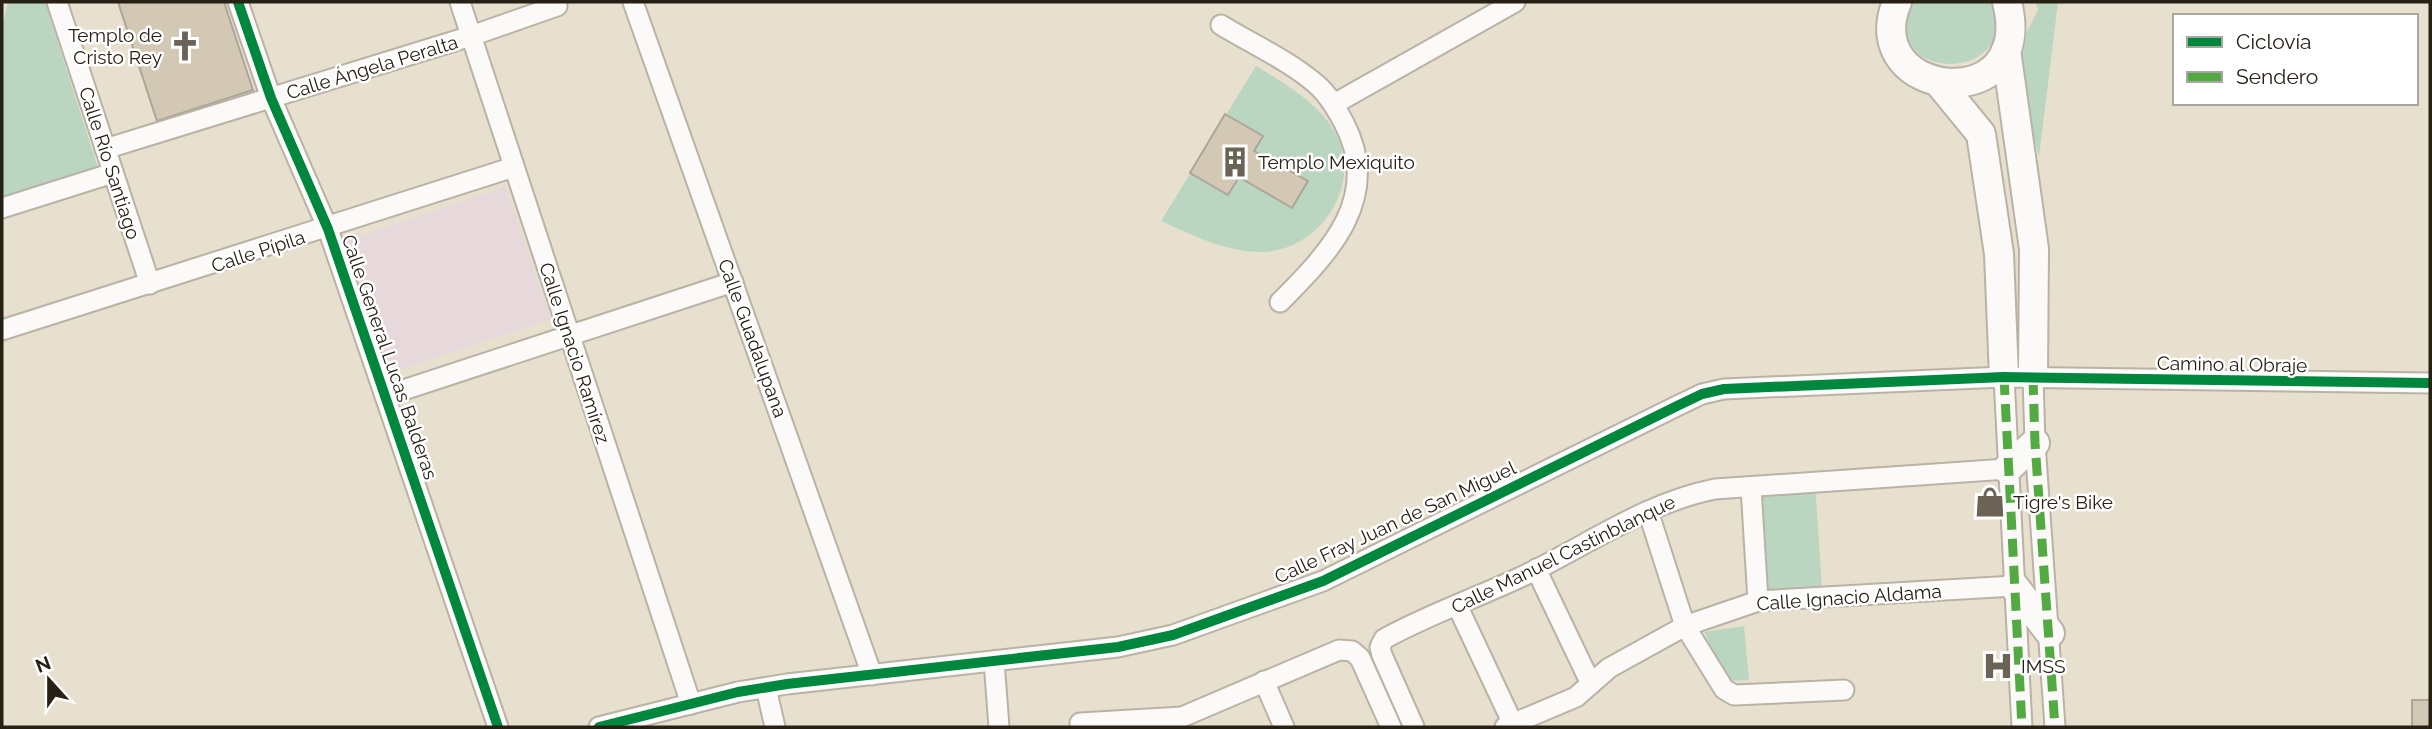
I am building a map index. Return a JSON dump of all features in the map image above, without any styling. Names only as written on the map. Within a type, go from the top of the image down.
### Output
[{"type":"main road","points":[[2007,2],[2012,24],[2006,50],[2034,250],[2033,377]]},
{"type":"main road","points":[[1892,5],[1892,35],[1900,58],[1917,75],[1940,84],[1966,83],[1990,71],[2006,50]]},
{"type":"main road","points":[[1940,84],[1981,134],[1999,254],[2004,377]]},
{"type":"main road","points":[[1999,254],[2014,269],[2023,364],[2033,377]]},
{"type":"main road","points":[[2007,469],[2035,443]]},
{"type":"main road","points":[[2014,586],[2049,632]]},
{"type":"street","name":"Calle Río Santiago","points":[[57,2],[150,284]]},
{"type":"street","name":"Calle General Lucas Balderas","points":[[238,2],[271,98],[328,229],[498,727]]},
{"type":"street","name":"Calle Ignacio Ramírez","points":[[460,2],[691,704]]},
{"type":"street","name":"Calle Guadalupana","points":[[634,2],[872,675]]},
{"type":"street","points":[[1334,104],[1515,2]]},
{"type":"street","name":"Calle Ángela Peralta","points":[[105,149],[471,37],[557,6]]},
{"type":"street","points":[[1221,25],[1317,84],[1334,104],[1353,140],[1358,179],[1348,220],[1321,261],[1280,302]]},
{"type":"street","name":"Calle Pípila","points":[[2,330],[328,229],[514,167]]},
{"type":"street","points":[[2,208],[113,173]]},
{"type":"street","points":[[385,396],[733,282]]},
{"type":"street","points":[[2004,377],[2022,727]]},
{"type":"street","points":[[2033,377],[2035,443],[2055,727]]},
{"type":"street","name":"Calle Fray Juan de San Miguel","points":[[599,727],[766,688],[1118,647],[1173,635],[1323,581],[1702,394],[1724,389],[2033,377]]},
{"type":"street","name":"Camino al Obraje","points":[[2033,377],[2430,383]]},
{"type":"street","name":"Calle Manuel Castinblanque","points":[[1414,727],[1380,647],[1384,639],[1536,569],[1684,495],[1751,486],[2007,469]]},
{"type":"street","points":[[1751,486],[1758,601]]},
{"type":"street","points":[[1648,511],[1685,626],[1724,689],[1734,695],[1844,691]]},
{"type":"street","points":[[1536,569],[1591,684]]},
{"type":"street","name":"Calle Ignacio Aldama","points":[[1509,726],[1576,696],[1609,668],[1685,626],[1758,601],[2014,586]]},
{"type":"street","points":[[1457,606],[1509,726]]},
{"type":"street","points":[[1080,723],[1184,722],[1264,681],[1339,650],[1352,651],[1360,658],[1391,727]]},
{"type":"street","points":[[994,661],[999,727]]},
{"type":"street","points":[[1264,681],[1284,727]]},
{"type":"street","points":[[766,688],[775,727]]},
{"type":"shaded area","points":[[506,186],[551,319],[389,373],[345,241]]},
{"type":"green space","points":[[8,2],[45,2],[98,168],[2,200],[2,26]]},
{"type":"green space","points":[[1907,2],[1995,2],[1997,29],[1991,44],[1981,55],[1966,62],[1935,62],[1921,55],[1910,44],[1905,29]]},
{"type":"green space","points":[[2035,2],[2058,2],[2039,157],[2024,98],[2022,41],[2038,10]]},
{"type":"green space","points":[[1256,66],[1301,96],[1322,114],[1337,136],[1343,156],[1344,176],[1330,213],[1318,228],[1283,249],[1263,252],[1237,250],[1161,221]]},
{"type":"green space","points":[[1815,482],[1822,588],[1758,601],[1751,487]]},
{"type":"green space","points":[[1744,626],[1749,680],[1727,681],[1704,632]]},
{"type":"building","name":"Templo de Cristo Rey","points":[[118,2],[224,2],[253,90],[157,121]]},
{"type":"building","name":"Templo Mexiquito","points":[[1225,114],[1263,136],[1254,151],[1308,181],[1292,208],[1239,177],[1228,195],[1190,173]]},
{"type":"building","points":[[2412,700],[2430,700],[2430,727],[2412,727]]},
{"type":"marked path","points":[[2004,377],[2022,727]]},
{"type":"marked path","points":[[2033,377],[2035,443],[2055,727]]},
{"type":"cycle path","points":[[238,2],[271,98],[328,229],[498,727]]},
{"type":"cycle path","points":[[599,727],[738,692],[787,684],[1118,647],[1173,635],[1323,581],[1702,394],[1724,389],[2004,377],[2430,383]]},
{"type":"place","name":"Templo de Cristo Rey","points":[[185,46]]},
{"type":"place","name":"Templo Mexiquito","points":[[1235,162]]},
{"type":"place","name":"Tigre's Bike","points":[[1990,502]]},
{"type":"place","name":"IMSS","points":[[1998,666]]}]
